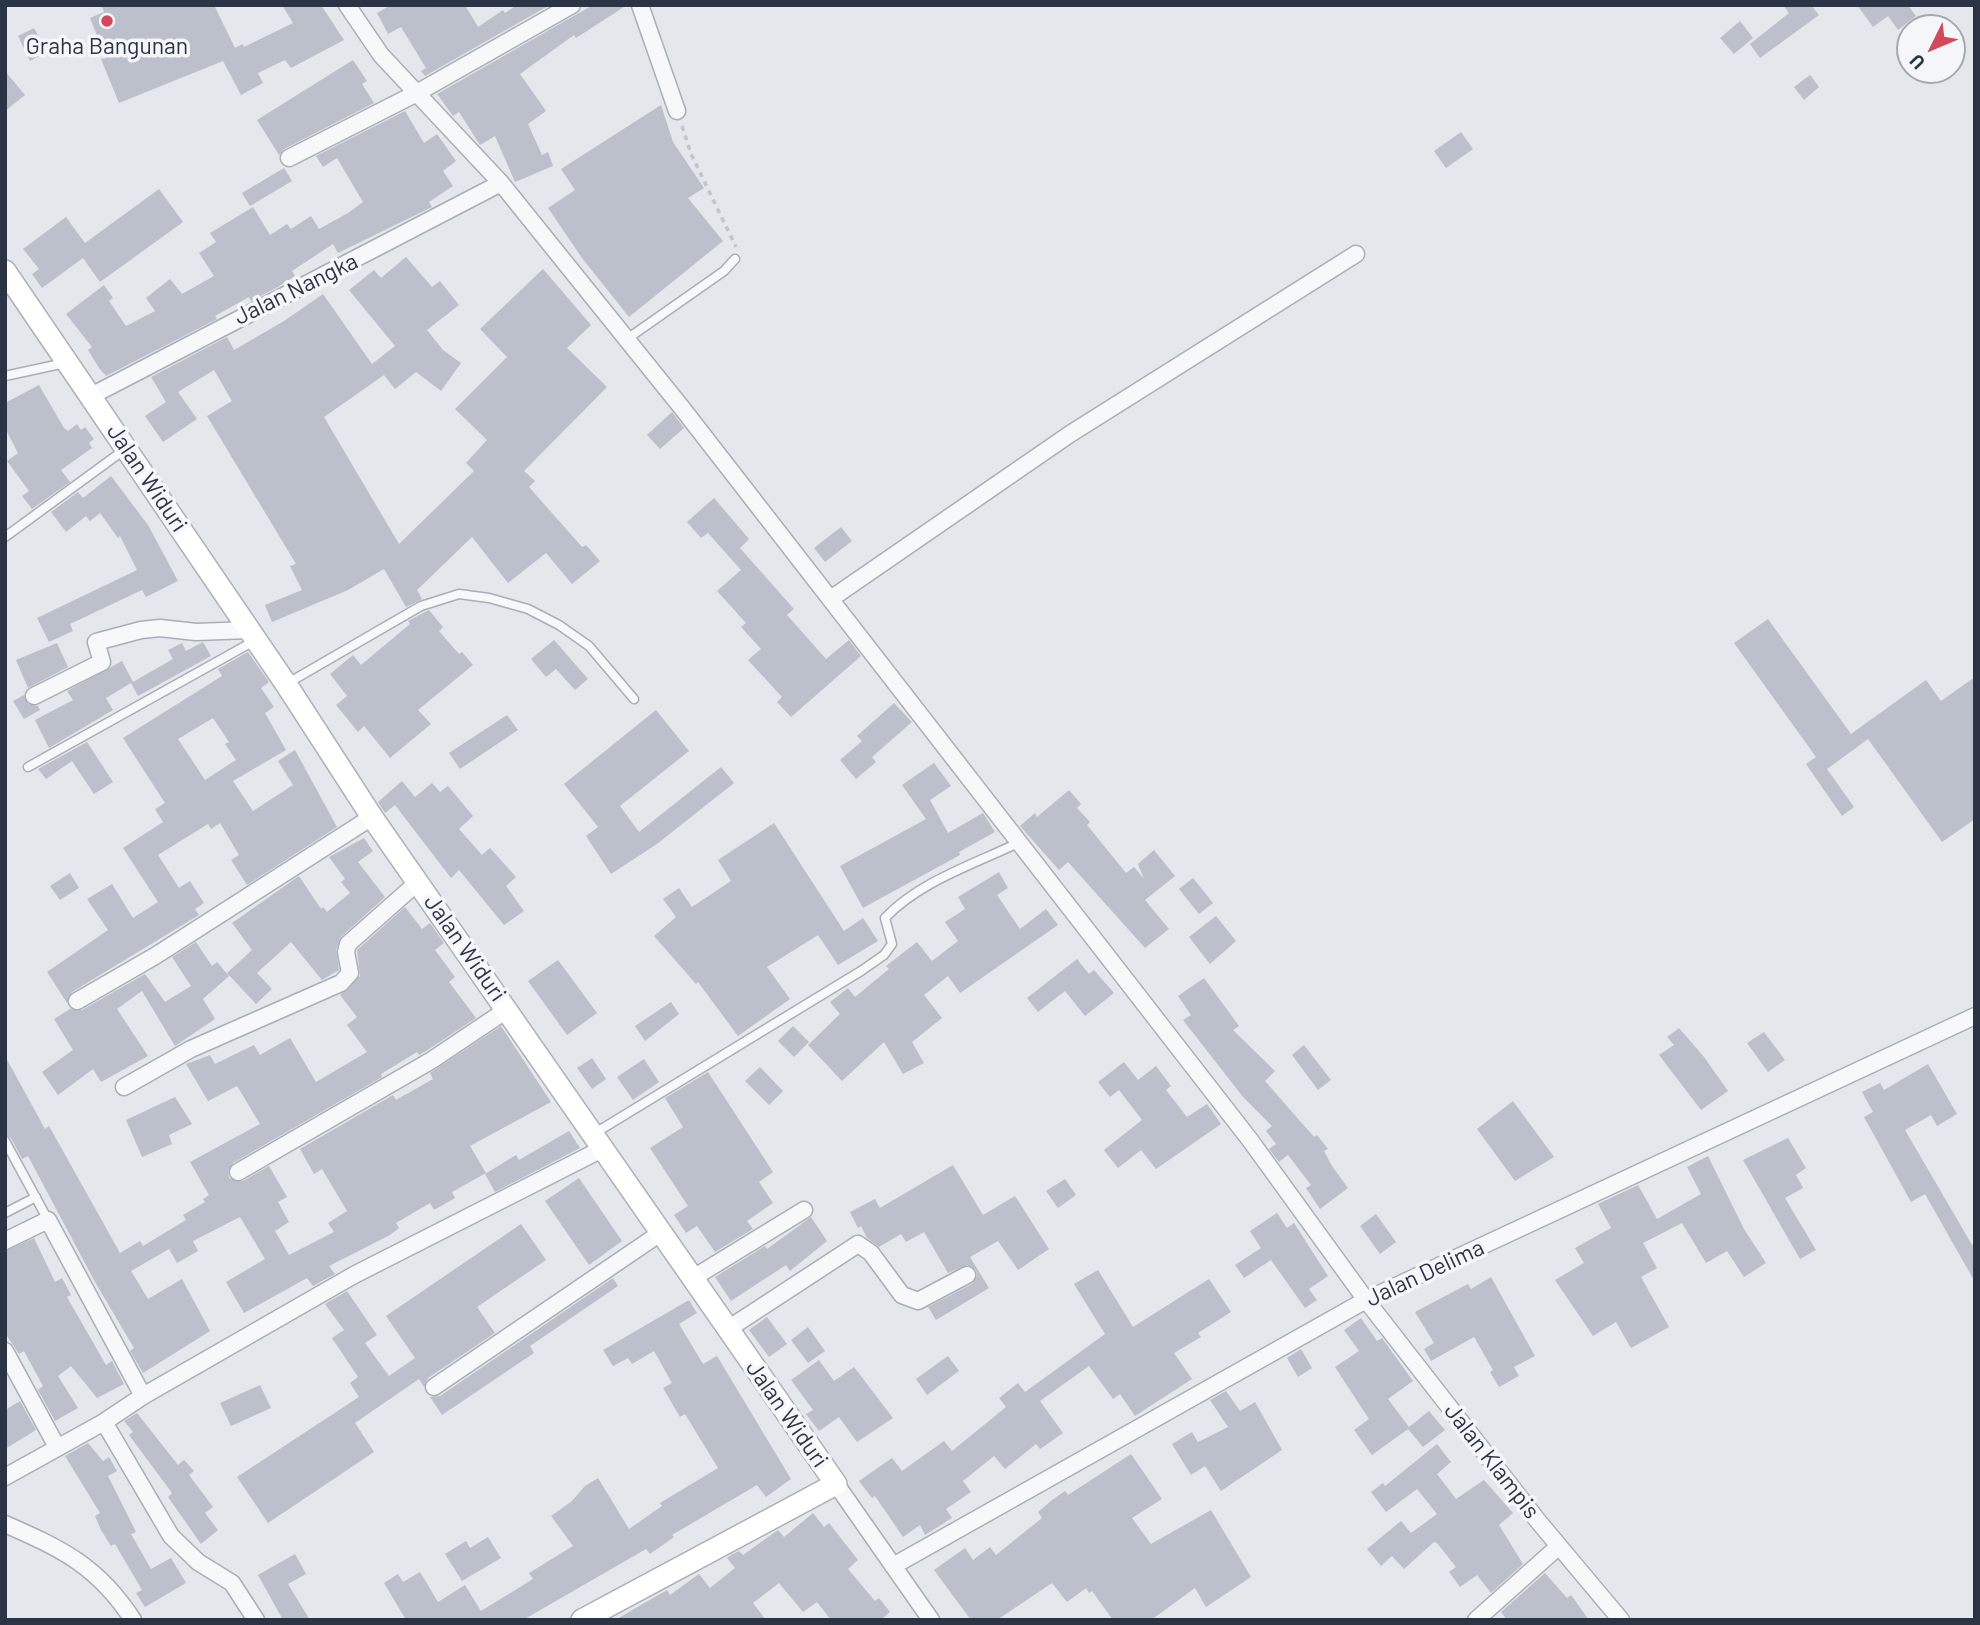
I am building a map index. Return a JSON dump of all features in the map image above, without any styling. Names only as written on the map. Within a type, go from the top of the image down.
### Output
[{"type":"main road","name":"Jalan Widuri","points":[[5,271],[286,684],[372,817],[836,1484]]},
{"type":"main road","points":[[582,1620],[836,1484]]},
{"type":"street","name":"Jalan Klampis","points":[[347,5],[381,54],[415,94],[501,183],[832,598],[1250,1140],[1366,1300],[1559,1546],[1621,1620]]},
{"type":"street","points":[[289,159],[415,94],[572,5]]},
{"type":"street","points":[[640,5],[677,111]]},
{"type":"street","name":"Jalan Nangka","points":[[91,396],[501,183]]},
{"type":"street","points":[[832,598],[1070,434],[1356,254]]},
{"type":"street","points":[[34,696],[103,662],[96,642],[119,635],[160,628],[252,635]]},
{"type":"street","points":[[77,1001],[155,956],[372,817]]},
{"type":"street","points":[[124,1087],[191,1049],[341,983],[350,973],[345,952],[348,944],[418,881]]},
{"type":"street","points":[[238,1172],[432,1060],[508,1009]]},
{"type":"street","name":"Jalan Delima","points":[[893,1566],[1366,1300],[1975,1016]]},
{"type":"street","points":[[5,1477],[354,1275],[599,1141]]},
{"type":"street","points":[[693,1278],[804,1210]]},
{"type":"street","points":[[5,1241],[48,1220],[143,1396]]},
{"type":"street","points":[[435,1387],[662,1232]]},
{"type":"street","points":[[728,1329],[858,1244],[871,1253],[902,1295],[910,1299],[918,1301],[967,1275]]},
{"type":"street","points":[[5,1351],[57,1447]]},
{"type":"street","points":[[104,1422],[171,1536],[198,1562],[232,1583],[256,1620]]},
{"type":"street","name":"Jalan Widuri","points":[[836,1484],[931,1620]]},
{"type":"street","points":[[5,1524],[68,1553],[87,1566],[117,1595],[132,1620]]},
{"type":"street","points":[[1476,1620],[1559,1546]]},
{"type":"lane","points":[[627,339],[724,271],[735,259]]},
{"type":"lane","points":[[5,376],[68,362]]},
{"type":"lane","points":[[5,537],[127,448]]},
{"type":"lane","points":[[286,684],[421,606],[458,594],[489,598],[528,609],[559,625],[589,646],[635,699]]},
{"type":"lane","points":[[28,767],[252,635]]},
{"type":"lane","points":[[599,1141],[884,955],[892,944],[885,918],[897,905],[920,890],[1020,842]]},
{"type":"lane","points":[[5,1141],[48,1220]]},
{"type":"lane","points":[[5,1213],[36,1197]]},
{"type":"path","points":[[677,111],[691,154],[736,246],[735,259]]},
{"type":"building","points":[[101,5],[214,5],[235,48],[243,44],[244,47],[293,23],[282,5],[321,5],[344,40],[291,68],[285,60],[258,73],[263,83],[241,95],[223,61],[119,103],[101,59],[106,58],[90,18],[104,12]]},
{"type":"building","points":[[391,5],[465,5],[478,27],[503,10],[505,13],[517,5],[548,6],[425,76],[421,71],[426,68],[401,27],[388,34],[377,13]]},
{"type":"building","points":[[593,5],[627,5],[576,38],[574,35],[520,74],[546,111],[528,124],[542,155],[548,152],[553,166],[515,182],[495,136],[480,145],[459,112],[453,116],[437,94]]},
{"type":"building","points":[[1783,5],[1811,5],[1819,15],[1760,58],[1750,44],[1789,13]]},
{"type":"building","points":[[1857,5],[1908,5],[1915,14],[1896,14],[1896,27],[1888,16],[1873,27]]},
{"type":"building","points":[[1740,21],[1753,38],[1734,54],[1720,38]]},
{"type":"building","points":[[34,28],[47,52],[30,61],[18,36]]},
{"type":"building","points":[[353,60],[367,81],[362,84],[374,103],[284,149],[279,155],[257,120]]},
{"type":"building","points":[[5,71],[25,95],[5,111]]},
{"type":"building","points":[[1810,75],[1819,87],[1804,100],[1794,87]]},
{"type":"building","points":[[661,105],[673,142],[704,188],[688,198],[723,241],[629,317],[582,258],[548,208],[575,190],[561,169]]},
{"type":"building","points":[[405,111],[424,143],[437,134],[456,161],[443,171],[453,186],[429,202],[432,207],[338,253],[333,244],[292,271],[295,276],[278,287],[251,301],[249,297],[215,316],[217,319],[106,376],[99,368],[88,350],[92,347],[66,314],[104,285],[113,298],[109,301],[126,326],[155,311],[146,298],[170,279],[182,294],[214,276],[199,253],[216,242],[210,233],[253,207],[270,235],[287,224],[291,229],[311,216],[319,229],[348,213],[363,202],[337,158],[323,167],[316,156]]},
{"type":"building","points":[[1461,132],[1473,149],[1446,168],[1434,151]]},
{"type":"building","points":[[284,168],[292,181],[250,206],[242,193]]},
{"type":"building","points":[[159,189],[183,222],[100,282],[83,258],[42,288],[32,274],[39,269],[23,249],[66,217],[85,243]]},
{"type":"building","points":[[406,257],[432,287],[440,281],[459,305],[427,330],[443,350],[461,363],[441,391],[416,372],[395,389],[384,375],[324,417],[399,544],[474,471],[466,463],[487,440],[455,409],[507,357],[480,329],[543,269],[591,325],[567,348],[607,387],[524,471],[535,481],[529,487],[582,547],[586,545],[600,561],[572,584],[546,553],[508,583],[472,537],[417,590],[422,599],[406,607],[384,569],[348,590],[272,622],[265,605],[302,590],[290,566],[296,564],[207,416],[232,401],[214,370],[178,392],[197,419],[163,442],[145,416],[166,402],[151,377],[227,337],[234,350],[323,294],[372,364],[395,346],[349,290],[374,270],[381,278]]},
{"type":"building","points":[[39,385],[64,428],[68,431],[77,424],[81,430],[85,427],[94,439],[89,443],[92,448],[61,470],[70,482],[32,509],[22,496],[29,491],[7,461],[18,453],[5,428],[5,403]]},
{"type":"building","points":[[672,412],[684,428],[660,449],[647,435]]},
{"type":"building","points":[[111,476],[148,525],[178,581],[146,597],[142,590],[70,624],[73,631],[49,642],[37,618],[137,570],[120,536],[118,538],[100,513],[90,521],[86,516],[66,532],[51,512],[78,492],[83,498]]},
{"type":"building","points":[[714,498],[749,539],[740,548],[794,609],[787,615],[826,659],[849,640],[861,656],[791,717],[777,702],[782,697],[748,660],[761,649],[741,627],[746,623],[717,591],[741,570],[708,533],[701,538],[687,522]]},
{"type":"building","points":[[841,527],[852,541],[825,562],[814,548]]},
{"type":"building","points":[[429,610],[443,627],[439,631],[459,654],[462,652],[473,665],[418,710],[431,724],[390,758],[364,726],[358,732],[336,705],[347,696],[330,674],[353,655],[361,665],[410,624],[408,621]]},
{"type":"building","points":[[1768,619],[1851,734],[1926,680],[1941,701],[1975,677],[1975,819],[1942,842],[1868,739],[1827,769],[1854,807],[1842,816],[1806,764],[1816,757],[1734,643]]},
{"type":"building","points":[[554,640],[588,679],[575,690],[556,669],[546,677],[531,659]]},
{"type":"building","points":[[203,642],[211,656],[138,696],[131,683],[106,698],[113,710],[49,748],[35,720],[73,700],[67,691],[122,661],[133,682],[173,659],[168,650],[182,643],[186,651]]},
{"type":"building","points":[[57,643],[68,667],[28,688],[16,660]]},
{"type":"building","points":[[248,652],[269,682],[261,688],[274,707],[265,713],[286,750],[233,781],[253,811],[293,785],[278,761],[295,750],[337,827],[247,885],[231,860],[239,855],[220,823],[211,829],[208,824],[158,855],[179,888],[190,881],[204,903],[195,909],[199,915],[72,992],[67,1003],[47,972],[108,930],[87,899],[112,884],[133,918],[158,902],[123,848],[163,822],[155,809],[165,803],[123,738],[222,676],[218,669]],"holes":[[[213,718],[229,742],[225,744],[236,760],[205,780],[178,739]]]},
{"type":"building","points":[[24,695],[28,704],[38,706],[40,710],[24,719],[13,701]]},
{"type":"building","points":[[894,703],[912,722],[872,757],[876,762],[856,779],[840,760],[862,741],[857,736]]},
{"type":"building","points":[[656,710],[689,751],[620,806],[639,832],[721,767],[734,783],[657,844],[611,874],[586,836],[598,827],[564,784]]},
{"type":"building","points":[[507,715],[518,730],[460,769],[449,753]]},
{"type":"building","points":[[87,742],[113,782],[94,794],[72,761],[46,779],[38,769]]},
{"type":"building","points":[[934,763],[951,786],[930,800],[948,833],[983,813],[995,832],[959,852],[960,855],[863,908],[840,866],[926,819],[902,785]]},
{"type":"building","points":[[402,781],[415,797],[432,783],[440,792],[448,786],[473,816],[459,829],[482,855],[490,848],[516,877],[506,886],[524,911],[504,925],[459,870],[451,878],[395,805],[385,813],[378,802]]},
{"type":"building","points":[[1069,790],[1081,804],[1077,808],[1090,822],[1087,825],[1126,873],[1134,867],[1144,879],[1138,864],[1154,850],[1175,876],[1145,900],[1169,929],[1145,948],[1068,862],[1059,870],[1020,826],[1035,813],[1037,817]]},
{"type":"building","points":[[774,823],[844,931],[863,918],[878,941],[838,965],[818,935],[767,967],[790,999],[738,1036],[698,982],[696,984],[654,936],[676,917],[663,899],[679,888],[692,907],[731,881],[718,860]]},
{"type":"building","points":[[364,838],[373,851],[358,862],[385,897],[341,937],[336,950],[339,970],[322,980],[291,942],[257,973],[272,989],[256,1004],[227,973],[252,950],[232,923],[299,876],[321,909],[323,907],[327,912],[350,893],[341,882],[345,879],[329,857]]},
{"type":"building","points":[[999,872],[1008,888],[997,895],[1020,929],[1046,909],[1058,925],[960,993],[948,976],[924,995],[942,1018],[912,1042],[924,1063],[903,1074],[884,1042],[842,1081],[808,1045],[840,1014],[830,1002],[848,988],[855,997],[889,969],[886,966],[917,942],[932,961],[958,941],[945,922],[965,909],[958,897]]},
{"type":"building","points":[[70,873],[79,888],[60,900],[50,886]]},
{"type":"building","points":[[1193,878],[1213,903],[1199,914],[1179,889]]},
{"type":"building","points":[[405,907],[422,929],[430,923],[444,943],[435,950],[455,977],[449,982],[476,1018],[426,1051],[419,1055],[417,1052],[381,1074],[382,1077],[233,1163],[228,1171],[229,1178],[243,1181],[269,1166],[287,1197],[278,1202],[289,1222],[275,1231],[289,1255],[334,1232],[328,1223],[347,1211],[322,1169],[314,1174],[300,1149],[393,1095],[396,1100],[433,1079],[430,1073],[501,1026],[551,1102],[470,1146],[486,1173],[452,1192],[455,1198],[434,1210],[430,1203],[396,1223],[399,1228],[390,1235],[329,1266],[335,1274],[313,1286],[307,1278],[244,1313],[226,1282],[265,1259],[240,1217],[193,1241],[198,1251],[177,1263],[169,1249],[131,1271],[148,1299],[182,1279],[210,1331],[143,1373],[130,1351],[134,1348],[95,1282],[28,1156],[22,1159],[11,1138],[5,1135],[5,1056],[45,1129],[49,1126],[120,1253],[140,1241],[143,1246],[186,1220],[183,1215],[205,1202],[203,1199],[209,1195],[190,1162],[260,1124],[237,1086],[208,1101],[186,1064],[210,1055],[215,1064],[254,1045],[260,1055],[290,1038],[316,1082],[367,1052],[347,1025],[357,1017],[340,995],[360,976],[357,950]]},
{"type":"building","points":[[1216,916],[1236,941],[1210,964],[1189,937]]},
{"type":"building","points":[[196,942],[212,966],[217,962],[229,976],[203,999],[215,1019],[175,1046],[142,991],[117,1009],[148,1056],[101,1082],[93,1069],[58,1095],[42,1072],[73,1050],[54,1019],[70,1009],[82,1010],[145,974],[165,1002],[191,986],[172,957]]},
{"type":"building","points":[[1077,959],[1089,974],[1094,970],[1114,993],[1085,1016],[1065,991],[1038,1012],[1027,998]]},
{"type":"building","points":[[558,960],[597,1013],[567,1035],[528,981]]},
{"type":"building","points":[[1204,978],[1239,1026],[1233,1030],[1275,1071],[1265,1081],[1314,1137],[1317,1135],[1328,1149],[1324,1151],[1348,1188],[1320,1209],[1306,1188],[1311,1185],[1288,1155],[1279,1162],[1269,1149],[1276,1144],[1266,1131],[1272,1126],[1243,1097],[1183,1020],[1191,1015],[1178,996]]},
{"type":"building","points":[[671,1002],[679,1014],[645,1041],[635,1026]]},
{"type":"building","points":[[793,1026],[809,1042],[794,1057],[778,1041]]},
{"type":"building","points":[[1679,1028],[1728,1091],[1701,1110],[1659,1055],[1674,1045],[1667,1037]]},
{"type":"building","points":[[1764,1032],[1785,1060],[1768,1072],[1747,1043]]},
{"type":"building","points":[[1304,1045],[1331,1080],[1318,1090],[1292,1055]]},
{"type":"building","points":[[592,1058],[606,1079],[592,1089],[577,1068]]},
{"type":"building","points":[[644,1059],[659,1082],[633,1100],[617,1077]]},
{"type":"building","points":[[1124,1062],[1138,1080],[1156,1066],[1171,1086],[1166,1090],[1187,1117],[1207,1104],[1221,1124],[1156,1169],[1141,1150],[1118,1168],[1104,1150],[1142,1120],[1119,1090],[1110,1097],[1098,1082]]},
{"type":"building","points":[[1928,1064],[1957,1114],[1937,1126],[1931,1115],[1905,1130],[1975,1250],[1975,1282],[1925,1194],[1911,1202],[1864,1117],[1873,1112],[1862,1092],[1880,1083],[1884,1090]]},
{"type":"building","points":[[760,1067],[783,1091],[769,1105],[745,1081]]},
{"type":"building","points":[[708,1072],[773,1172],[759,1182],[773,1203],[747,1221],[753,1229],[715,1252],[697,1226],[686,1233],[674,1215],[688,1206],[650,1148],[683,1127],[665,1098]]},
{"type":"building","points":[[175,1097],[192,1124],[169,1135],[172,1144],[142,1157],[126,1120]]},
{"type":"building","points":[[1513,1101],[1554,1157],[1515,1181],[1477,1129]]},
{"type":"building","points":[[569,1131],[580,1148],[495,1192],[485,1174],[516,1155],[519,1160]]},
{"type":"building","points":[[1788,1138],[1806,1168],[1796,1175],[1803,1188],[1785,1198],[1816,1250],[1800,1259],[1743,1160]]},
{"type":"building","points":[[1708,1156],[1744,1229],[1766,1263],[1744,1277],[1727,1251],[1706,1263],[1682,1223],[1643,1243],[1657,1268],[1641,1277],[1669,1327],[1631,1348],[1616,1322],[1593,1336],[1555,1280],[1584,1263],[1575,1248],[1611,1228],[1598,1204],[1638,1185],[1657,1219],[1701,1194],[1687,1167]]},
{"type":"building","points":[[953,1165],[983,1215],[1015,1196],[1049,1249],[1018,1270],[998,1241],[970,1257],[989,1288],[936,1320],[928,1307],[972,1284],[977,1276],[976,1270],[967,1265],[948,1273],[924,1232],[906,1242],[901,1234],[879,1247],[867,1238],[861,1226],[858,1228],[850,1212],[875,1199],[880,1208]]},
{"type":"building","points":[[579,1178],[622,1241],[589,1265],[545,1201]]},
{"type":"building","points":[[1065,1179],[1076,1195],[1058,1208],[1046,1191]]},
{"type":"building","points":[[1277,1213],[1287,1228],[1294,1223],[1328,1276],[1309,1289],[1317,1300],[1305,1308],[1271,1260],[1244,1278],[1235,1265],[1261,1248],[1250,1231]]},
{"type":"building","points":[[1376,1214],[1396,1242],[1380,1254],[1360,1226]]},
{"type":"building","points":[[811,1217],[827,1241],[790,1271],[786,1265],[731,1301],[715,1277],[765,1246],[767,1249]]},
{"type":"building","points":[[521,1224],[546,1260],[477,1307],[495,1333],[428,1378],[424,1387],[419,1379],[355,1423],[374,1452],[268,1523],[237,1477],[359,1397],[350,1383],[358,1377],[332,1338],[344,1330],[325,1304],[347,1291],[377,1335],[365,1343],[389,1376],[415,1358],[386,1316]]},
{"type":"building","points":[[34,1238],[55,1282],[62,1278],[71,1295],[67,1297],[106,1365],[112,1361],[124,1384],[97,1398],[71,1366],[58,1376],[78,1408],[55,1421],[38,1390],[43,1386],[24,1351],[19,1354],[5,1333],[5,1251]]},
{"type":"building","points":[[1098,1270],[1133,1327],[1209,1279],[1231,1312],[1198,1333],[1201,1337],[1174,1353],[1192,1379],[1135,1416],[1120,1394],[1113,1399],[1089,1366],[1040,1401],[1063,1433],[1040,1449],[1036,1444],[1005,1469],[994,1456],[963,1481],[971,1492],[946,1509],[952,1518],[925,1535],[920,1525],[903,1537],[875,1496],[872,1498],[859,1481],[892,1458],[902,1471],[944,1441],[952,1451],[1006,1407],[999,1398],[1018,1383],[1025,1392],[1105,1334],[1074,1284]]},
{"type":"building","points":[[1491,1277],[1535,1356],[1514,1367],[1519,1376],[1499,1387],[1490,1372],[1493,1370],[1474,1337],[1431,1361],[1424,1349],[1434,1343],[1415,1312],[1468,1284],[1471,1289]]},
{"type":"building","points":[[613,1278],[618,1286],[530,1346],[534,1353],[442,1415],[430,1397],[440,1396]]},
{"type":"building","points":[[689,1300],[697,1313],[679,1324],[703,1364],[717,1356],[791,1479],[766,1497],[757,1485],[672,1535],[674,1537],[650,1554],[646,1549],[523,1620],[406,1620],[384,1583],[398,1574],[403,1582],[420,1572],[438,1602],[465,1585],[481,1611],[533,1579],[529,1573],[573,1546],[551,1516],[598,1478],[629,1529],[662,1506],[660,1503],[718,1468],[685,1414],[680,1417],[663,1388],[672,1383],[654,1351],[632,1364],[628,1358],[613,1366],[603,1350]]},
{"type":"building","points":[[767,1317],[787,1344],[769,1357],[749,1330]]},
{"type":"building","points":[[1361,1318],[1377,1341],[1382,1338],[1413,1381],[1388,1399],[1409,1427],[1429,1411],[1445,1430],[1423,1447],[1408,1429],[1372,1455],[1354,1430],[1369,1419],[1335,1367],[1359,1351],[1344,1330]]},
{"type":"building","points":[[808,1327],[825,1351],[808,1363],[791,1340]]},
{"type":"building","points":[[1301,1349],[1312,1368],[1298,1377],[1287,1358]]},
{"type":"building","points":[[948,1356],[959,1371],[927,1395],[916,1379]]},
{"type":"building","points":[[819,1360],[834,1381],[854,1367],[893,1418],[857,1442],[839,1417],[819,1431],[806,1414],[813,1410],[791,1380]]},
{"type":"building","points":[[260,1385],[271,1408],[231,1426],[220,1403]]},
{"type":"building","points":[[1226,1391],[1240,1411],[1255,1402],[1282,1450],[1221,1491],[1205,1466],[1191,1475],[1172,1444],[1192,1432],[1198,1442],[1228,1427],[1210,1400]]},
{"type":"building","points":[[20,1401],[36,1430],[5,1449],[5,1410]]},
{"type":"building","points":[[137,1413],[178,1465],[184,1460],[194,1471],[189,1475],[213,1507],[205,1513],[218,1530],[201,1544],[168,1497],[172,1493],[129,1435],[133,1432],[124,1421]]},
{"type":"building","points":[[88,1443],[103,1461],[109,1457],[117,1471],[108,1476],[136,1532],[131,1534],[151,1569],[171,1558],[186,1583],[145,1607],[136,1593],[142,1590],[115,1544],[111,1546],[101,1530],[95,1516],[100,1513],[65,1456]]},
{"type":"building","points":[[1437,1444],[1451,1462],[1437,1474],[1456,1499],[1484,1480],[1513,1513],[1499,1525],[1523,1564],[1491,1593],[1477,1575],[1460,1587],[1449,1572],[1456,1567],[1437,1543],[1434,1542],[1404,1569],[1392,1556],[1381,1566],[1367,1549],[1401,1521],[1411,1533],[1437,1514],[1417,1489],[1386,1512],[1371,1492],[1383,1483],[1385,1486]]},
{"type":"building","points":[[1131,1454],[1162,1499],[1132,1518],[1151,1544],[1211,1510],[1251,1577],[1206,1607],[1195,1588],[1151,1620],[1113,1620],[1092,1591],[1089,1593],[1086,1588],[1067,1602],[1052,1583],[997,1620],[971,1620],[934,1570],[965,1548],[973,1560],[990,1547],[996,1555],[1042,1518],[1038,1512],[1052,1500],[1065,1491],[1068,1495]]},
{"type":"building","points":[[813,1513],[824,1527],[829,1523],[858,1560],[848,1569],[875,1601],[879,1598],[890,1612],[881,1620],[831,1620],[817,1602],[803,1612],[779,1583],[753,1603],[766,1620],[615,1620],[667,1590],[670,1595],[699,1574],[710,1588],[735,1568],[727,1558],[731,1555],[739,1551],[743,1555],[778,1530],[784,1537]]},
{"type":"building","points":[[488,1537],[501,1558],[462,1581],[445,1554],[466,1541],[470,1548]]},
{"type":"building","points":[[295,1554],[306,1574],[288,1584],[310,1620],[283,1620],[258,1575]]},
{"type":"building","points":[[1545,1573],[1567,1598],[1571,1595],[1589,1620],[1507,1620],[1501,1612]]},
{"type":"place","name":"Graha Bangunan","points":[[107,21]]}]
